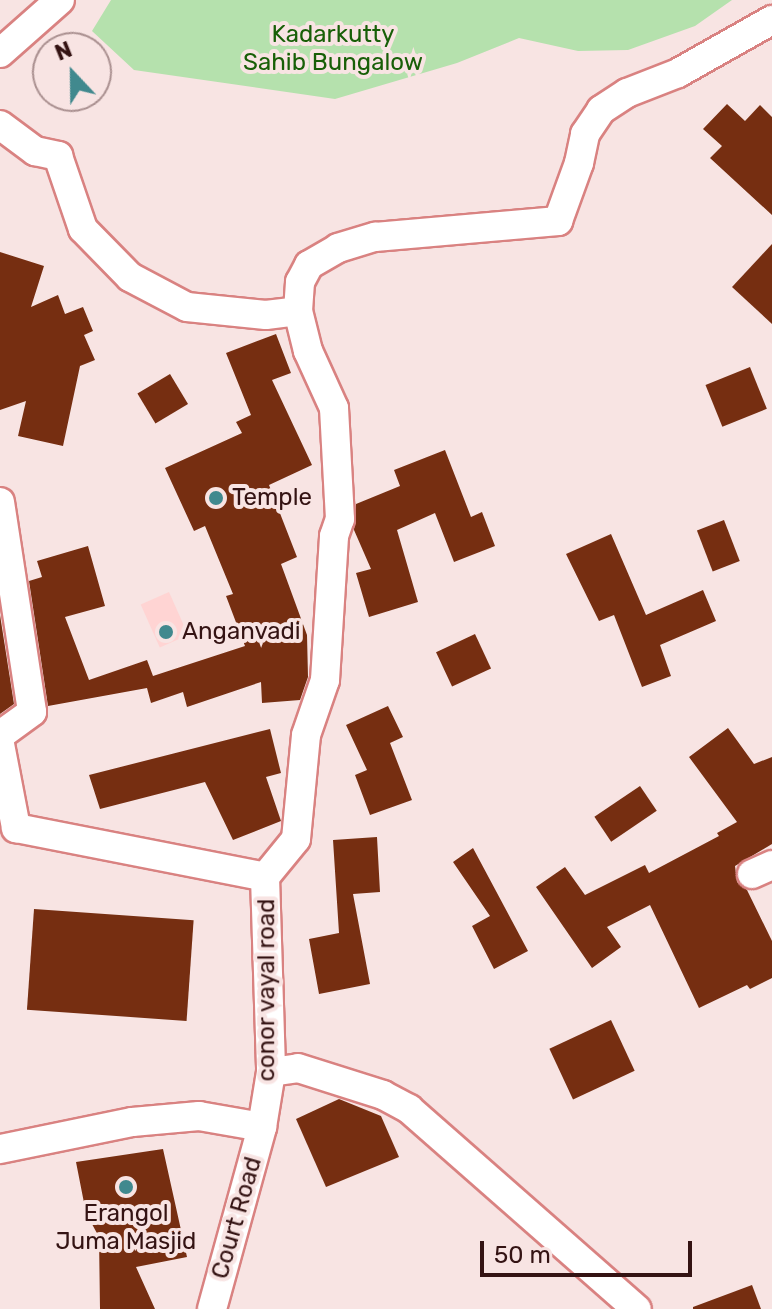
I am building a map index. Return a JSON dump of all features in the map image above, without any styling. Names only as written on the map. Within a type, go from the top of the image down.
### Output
[{"type":"street","points":[[0,53],[60,0]]},
{"type":"street","points":[[265,877],[296,839],[306,735],[325,680],[334,536],[340,519],[334,408],[308,351],[298,311],[300,282],[309,265],[338,248],[375,237],[423,230],[532,226],[558,221],[579,163],[585,134],[601,110],[627,93],[678,73],[772,20]]},
{"type":"street","points":[[0,125],[35,151],[58,156],[83,229],[130,277],[187,307],[266,315],[298,311]]},
{"type":"street","points":[[0,735],[32,712],[1,504]]},
{"type":"street","name":"conor vayal road","points":[[0,744],[16,828],[265,877],[271,1072],[262,1127]]},
{"type":"street","points":[[271,1072],[298,1068],[383,1095],[409,1109],[637,1309]]},
{"type":"street","points":[[0,1149],[132,1122],[199,1116],[262,1127]]},
{"type":"street","name":"Court Road","points":[[212,1309],[262,1127]]},
{"type":"shaded area","points":[[169,592],[188,635],[160,648],[141,605]]},
{"type":"green space","name":"Kadarkutty Sahib Bungalow","points":[[111,0],[732,0],[695,26],[628,50],[578,51],[519,38],[457,63],[335,99],[134,70],[112,50],[112,32],[92,31]]},
{"type":"building","points":[[727,104],[745,121],[760,105],[772,117],[772,215],[710,158],[722,146],[703,129]]},
{"type":"building","points":[[772,244],[772,324],[732,287]]},
{"type":"building","points":[[0,252],[44,266],[31,307],[58,295],[65,314],[83,307],[93,331],[84,335],[95,360],[80,366],[63,446],[18,436],[26,401],[0,410]]},
{"type":"building","points":[[276,334],[291,373],[272,380],[312,465],[269,485],[297,557],[281,564],[307,635],[308,677],[300,700],[262,703],[261,682],[187,707],[183,692],[151,703],[147,688],[48,706],[29,581],[42,577],[37,561],[88,546],[105,606],[65,617],[89,680],[147,660],[153,676],[245,646],[226,596],[233,594],[205,526],[194,531],[165,468],[242,433],[236,422],[251,415],[226,353]]},
{"type":"building","points":[[750,367],[767,409],[722,427],[705,385]]},
{"type":"building","points":[[170,374],[188,404],[155,424],[137,394]]},
{"type":"building","points":[[445,450],[471,517],[482,512],[495,546],[454,562],[435,513],[397,530],[418,602],[369,617],[356,573],[371,569],[354,530],[356,504],[400,486],[394,470]]},
{"type":"building","points":[[724,520],[740,561],[713,571],[697,530]]},
{"type":"building","points":[[611,534],[646,615],[703,590],[716,621],[660,645],[671,676],[642,687],[614,615],[599,621],[566,554]]},
{"type":"building","points":[[0,615],[14,704],[0,714]]},
{"type":"building","points":[[475,634],[491,668],[452,687],[436,652]]},
{"type":"building","points":[[388,706],[403,737],[390,743],[412,800],[370,815],[355,775],[367,770],[346,725]]},
{"type":"building","points":[[728,728],[754,764],[772,757],[772,844],[735,866],[737,882],[747,890],[772,941],[772,978],[750,989],[747,985],[699,1008],[650,905],[607,927],[621,947],[592,968],[536,887],[565,867],[585,895],[645,865],[649,873],[719,836],[717,833],[737,822],[689,757]]},
{"type":"building","points":[[270,729],[281,773],[266,777],[281,821],[233,840],[205,782],[100,809],[89,775]]},
{"type":"building","points":[[640,786],[657,811],[611,842],[594,817]]},
{"type":"building","points":[[377,837],[380,892],[353,894],[370,984],[319,994],[309,939],[339,933],[333,840]]},
{"type":"building","points":[[473,848],[528,951],[494,969],[472,926],[490,916],[453,862]]},
{"type":"building","points":[[34,909],[194,920],[187,1021],[27,1010]]},
{"type":"building","points":[[611,1020],[635,1071],[573,1099],[549,1049]]},
{"type":"building","points":[[339,1099],[381,1116],[399,1157],[326,1187],[296,1119]]},
{"type":"building","name":"Erangol Juma Masjid","points":[[163,1149],[187,1257],[136,1267],[155,1309],[100,1309],[99,1237],[86,1213],[76,1162]]},
{"type":"building","points":[[752,1285],[761,1309],[693,1309],[693,1307]]},
{"type":"place","name":"Temple","points":[[216,498]]},
{"type":"place","name":"Anganvadi","points":[[166,632]]},
{"type":"place","name":"Erangol Juma Masjid","points":[[126,1187]]}]
